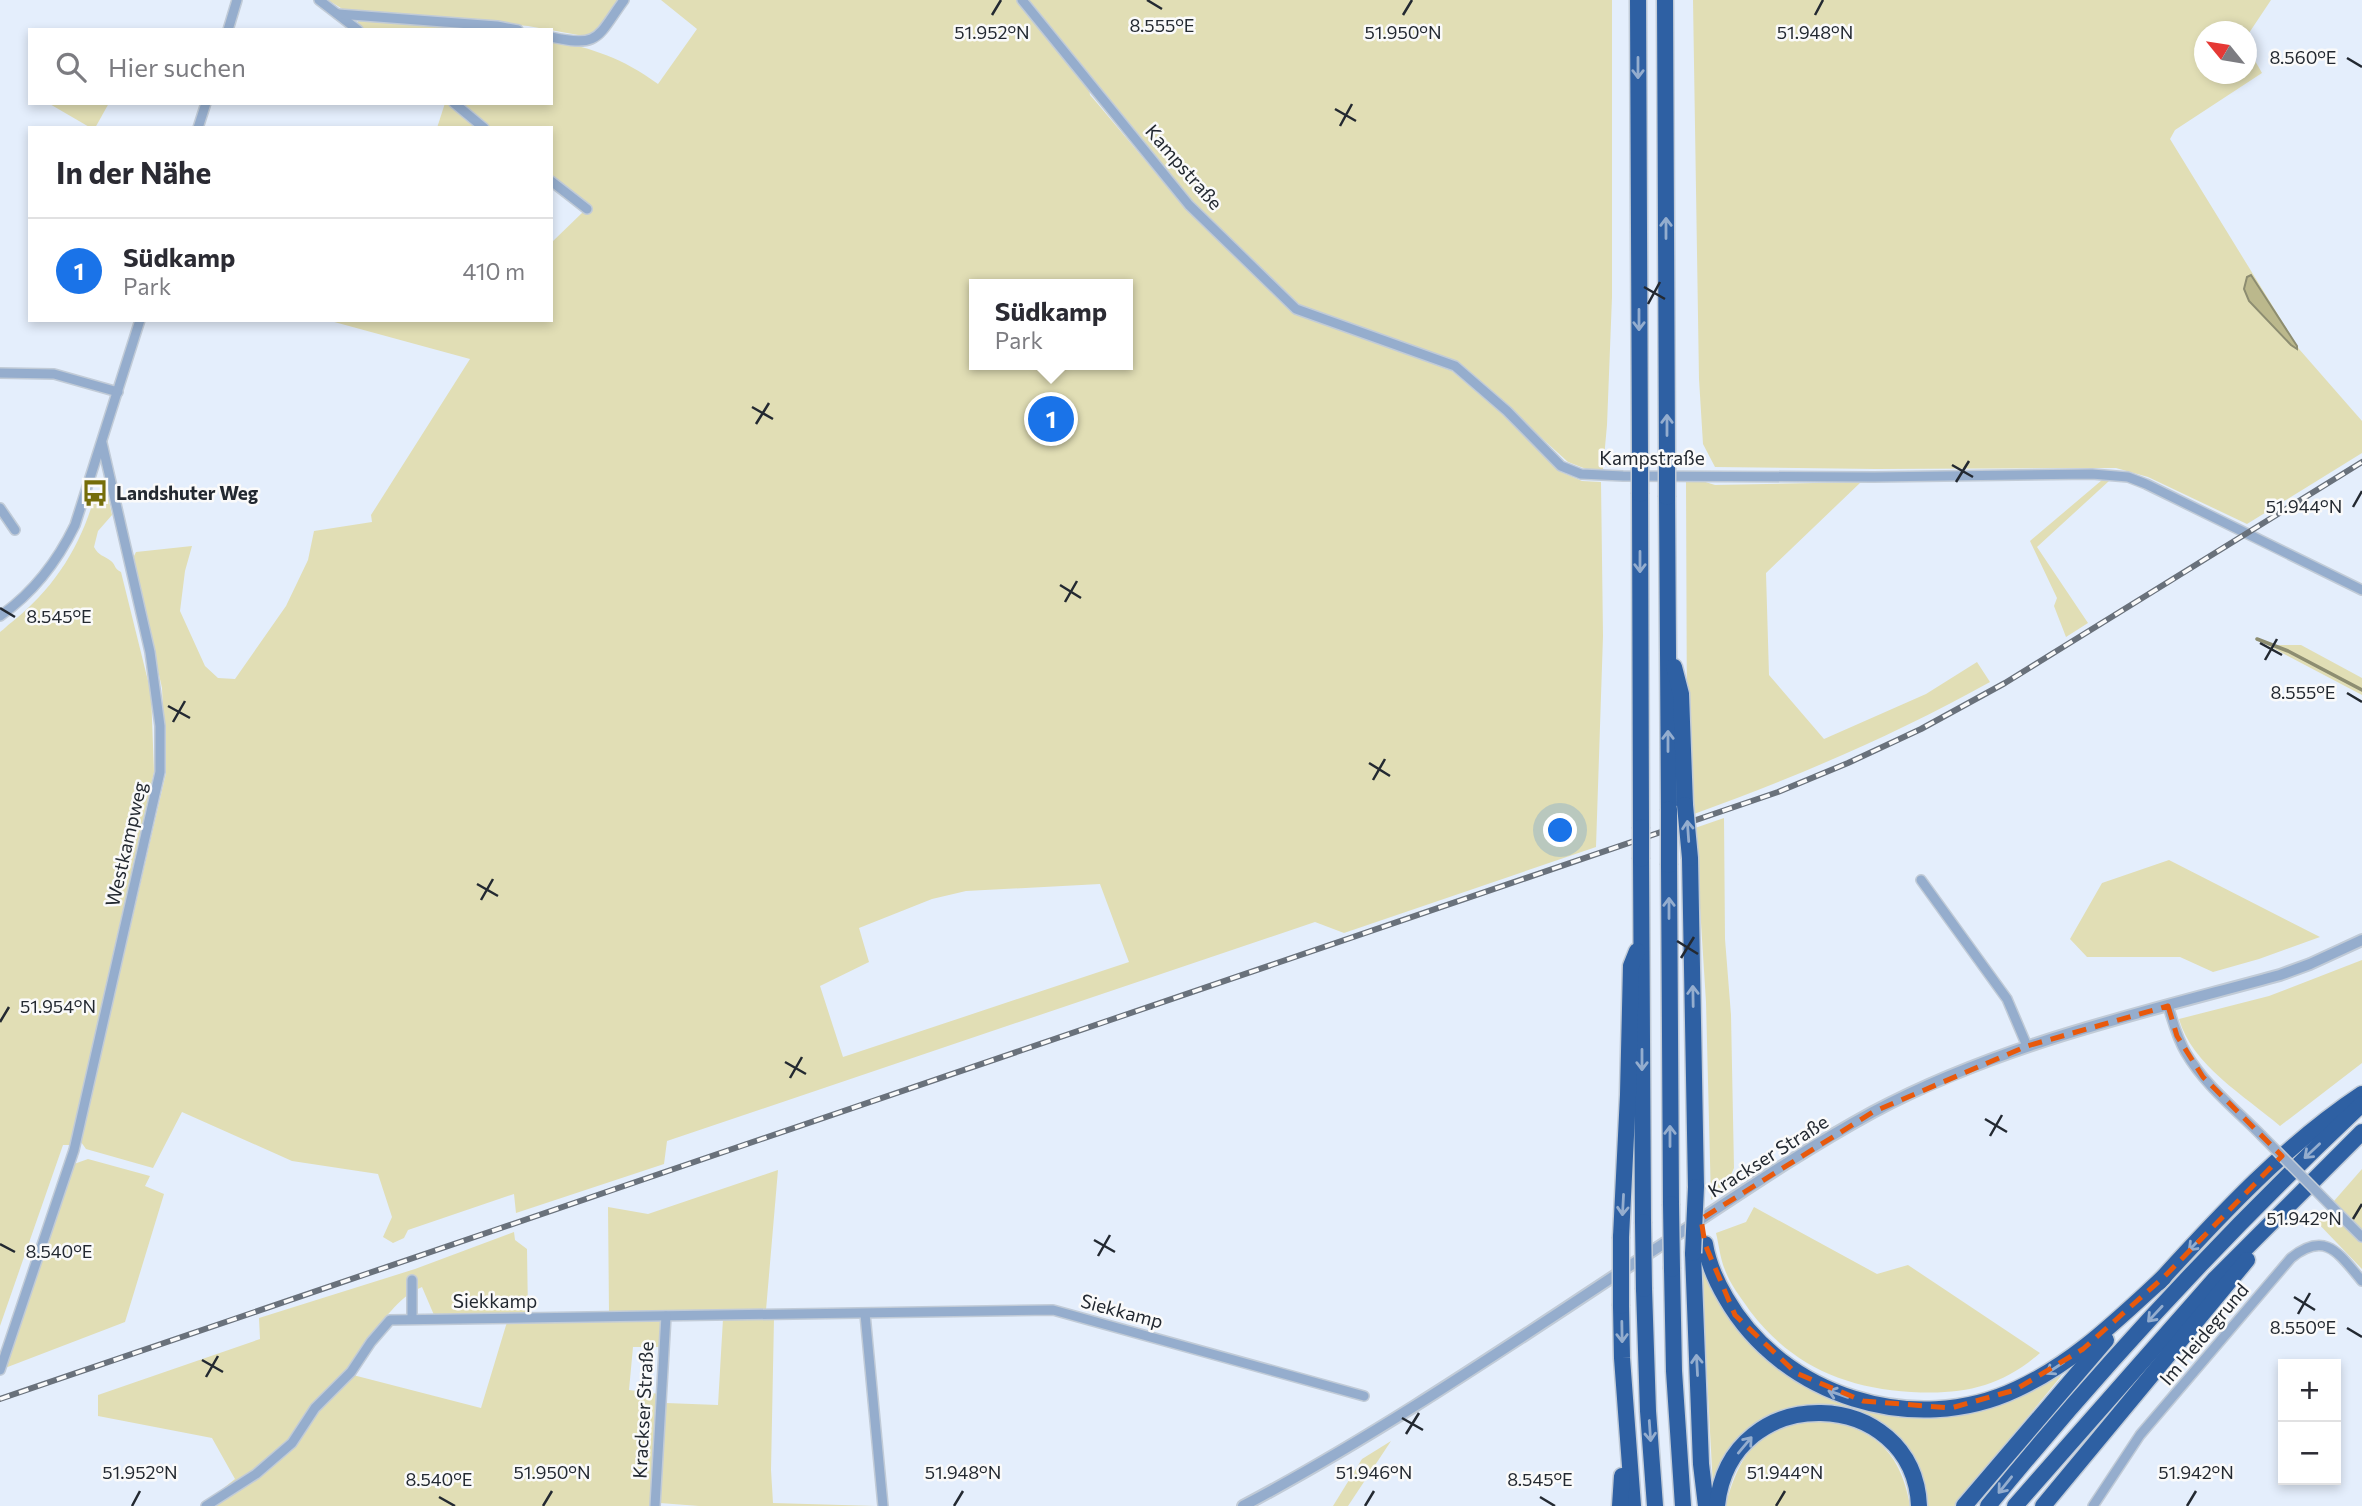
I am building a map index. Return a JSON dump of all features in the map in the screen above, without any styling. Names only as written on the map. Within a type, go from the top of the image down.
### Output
[{"type":"highway","points":[[1638,0],[1643,1222],[1645,1350],[1655,1506]]},
{"type":"highway","points":[[1665,0],[1671,1204],[1674,1371],[1683,1506]]},
{"type":"highway","points":[[1669,648],[1681,694],[1690,858],[1701,1464],[1706,1506]]},
{"type":"highway","points":[[1633,1506],[1622,1358],[1621,1237],[1631,966],[1641,943]]},
{"type":"highway","points":[[1964,1506],[2089,1359],[2268,1169],[2311,1131],[2362,1094]]},
{"type":"highway","points":[[1988,1506],[2135,1335],[2286,1175],[2362,1104]]},
{"type":"highway","points":[[2015,1506],[2207,1288],[2362,1132]]},
{"type":"highway","points":[[2043,1506],[2315,1178]]},
{"type":"highway","points":[[1699,1248],[1735,1315],[1778,1360],[1830,1392],[1904,1409],[1951,1408],[1982,1402],[2015,1390],[2051,1371],[2082,1349],[2164,1277]]},
{"type":"highway","points":[[1620,1506],[1622,1460],[1619,1408],[1622,1358]]},
{"type":"highway","points":[[1717,1506],[1726,1475],[1746,1442],[1759,1430],[1774,1422],[1811,1412],[1843,1415],[1859,1420],[1885,1437],[1908,1466],[1919,1506]]},
{"type":"street","points":[[229,28],[237,0]]},
{"type":"street","points":[[319,0],[356,28]]},
{"type":"street","points":[[553,37],[574,42],[593,40],[624,0]]},
{"type":"street","name":"Kampstraße","points":[[1022,0],[1189,205],[1296,309],[1455,366],[1507,411],[1561,466],[1581,474],[1623,476],[2092,474],[2128,477],[2362,590]]},
{"type":"street","points":[[338,14],[508,28]]},
{"type":"street","points":[[199,126],[205,105]]},
{"type":"street","points":[[456,105],[482,126]]},
{"type":"street","points":[[553,183],[587,209]]},
{"type":"street","points":[[0,616],[39,580],[63,548],[81,509],[139,322]]},
{"type":"street","points":[[0,373],[12,371],[60,375],[118,392]]},
{"type":"street","name":"Westkampweg","points":[[0,1370],[74,1150],[160,772],[160,726],[150,652],[102,443]]},
{"type":"street","points":[[0,508],[15,530]]},
{"type":"street","points":[[1921,880],[2007,999],[2027,1046]]},
{"type":"street","name":"Krackser Straße","points":[[1243,1506],[1401,1415],[1801,1153],[1873,1112],[1935,1082],[2027,1046],[2280,975],[2362,940]]},
{"type":"street","points":[[2168,1006],[2177,1036],[2203,1077],[2362,1237]]},
{"type":"street","name":"Im Heidegrund","points":[[2093,1506],[2140,1435],[2297,1254],[2313,1244],[2324,1245],[2336,1251],[2362,1281]]},
{"type":"street","points":[[412,1280],[412,1318]]},
{"type":"street","name":"Siekkamp","points":[[206,1506],[256,1474],[292,1443],[316,1408],[351,1372],[390,1320],[1053,1310],[1364,1396]]},
{"type":"street","points":[[865,1314],[883,1506]]},
{"type":"street","name":"Krackser Straße","points":[[655,1506],[666,1316]]},
{"type":"highlighted area","points":[[2168,1006],[2177,1036],[2203,1077],[2282,1156],[2164,1277],[2083,1349],[2015,1390],[1951,1408],[1863,1401],[1796,1373],[1735,1315],[1705,1244],[1701,1219],[1873,1112],[2027,1046]]},
{"type":"shaded area","points":[[328,0],[621,0],[595,38],[553,30],[553,28],[344,10]]},
{"type":"shaded area","points":[[661,0],[1017,0],[1089,88],[1090,95],[1186,209],[1294,313],[1452,371],[1497,409],[1559,471],[1582,481],[1601,482],[1603,636],[1596,847],[1344,933],[1315,922],[667,1141],[664,1164],[516,1213],[514,1194],[408,1230],[404,1238],[393,1243],[383,1237],[392,1217],[378,1174],[292,1161],[182,1112],[153,1168],[86,1149],[81,1142],[84,1127],[166,773],[162,688],[133,558],[136,552],[192,546],[185,571],[180,611],[205,666],[218,678],[235,679],[286,606],[308,560],[314,531],[372,522],[371,515],[470,359],[334,322],[553,322],[553,241],[584,211],[553,179],[553,126],[486,126],[459,105],[553,105],[553,40],[607,56],[632,67],[658,84],[697,29]],"holes":[[[1100,884],[1129,962],[843,1057],[820,986],[869,962],[859,928],[932,899],[966,891]]]},
{"type":"shaded area","points":[[1029,0],[1612,0],[1612,297],[1603,469],[1586,469],[1568,462],[1459,363],[1299,305],[1196,205]]},
{"type":"shaded area","points":[[1693,0],[2271,0],[2257,21],[2194,21],[2194,84],[2245,84],[2175,130],[2170,139],[2299,349],[2362,421],[2362,453],[2247,524],[2148,477],[2116,468],[1715,467],[1703,444],[1699,379]]},
{"type":"shaded area","points":[[359,19],[471,28],[360,28],[357,24]]},
{"type":"shaded area","points":[[51,105],[108,105],[96,126],[88,126]]},
{"type":"shaded area","points":[[444,105],[448,105],[475,126],[438,126]]},
{"type":"shaded area","points":[[2251,275],[2297,349],[2249,301],[2244,289],[2247,277]]},
{"type":"shaded area","points":[[1686,480],[1699,480],[1715,485],[1861,482],[1766,573],[1769,675],[1824,739],[1926,694],[1977,662],[1990,682],[1845,754],[1694,814],[1687,736]]},
{"type":"shaded area","points":[[2102,480],[2109,481],[2037,547],[2088,623],[2066,637],[2054,606],[2057,598],[2030,541]]},
{"type":"shaded area","points":[[105,482],[112,515],[98,531],[94,547],[121,572],[151,693],[154,772],[70,1145],[63,1145],[0,1326],[0,632],[39,597],[62,568],[80,537],[93,502],[96,503]]},
{"type":"shaded area","points":[[2267,645],[2301,645],[2362,678],[2362,695]]},
{"type":"shaded area","points":[[1724,818],[1725,939],[1731,1015],[1734,1168],[1724,1191],[1711,1200],[1706,1002],[1695,828]]},
{"type":"shaded area","points":[[2169,860],[2320,937],[2213,972],[2180,957],[2087,957],[2070,939],[2102,883]]},
{"type":"shaded area","points":[[2362,960],[2362,1063],[2280,1126],[2207,1065],[2195,1051],[2179,1019],[2269,996]]},
{"type":"shaded area","points":[[88,1159],[150,1176],[145,1186],[164,1194],[125,1322],[5,1368],[74,1164]]},
{"type":"shaded area","points":[[2362,1169],[2362,1231],[2334,1201]]},
{"type":"shaded area","points":[[778,1170],[766,1310],[609,1312],[608,1207],[648,1214]]},
{"type":"shaded area","points":[[1754,1207],[1877,1274],[1908,1265],[2040,1353],[2011,1374],[1996,1381],[1948,1392],[1887,1390],[1841,1379],[1821,1370],[1783,1346],[1766,1330],[1727,1275],[1716,1233],[1746,1222]]},
{"type":"shaded area","points":[[2335,1216],[2362,1243],[2362,1269],[2314,1219]]},
{"type":"shaded area","points":[[514,1232],[515,1240],[527,1249],[528,1314],[434,1315],[422,1287],[398,1304],[365,1342],[371,1347],[353,1375],[481,1408],[507,1322],[662,1319],[661,1347],[633,1347],[629,1390],[659,1394],[652,1506],[201,1506],[235,1479],[212,1438],[98,1416],[98,1395],[260,1339],[259,1318],[415,1269]]},
{"type":"shaded area","points":[[1701,1264],[1718,1300],[1741,1332],[1768,1360],[1800,1383],[1835,1400],[1872,1411],[1911,1416],[1951,1415],[1966,1413],[2022,1395],[2062,1375],[1955,1506],[1926,1506],[1921,1475],[1906,1448],[1885,1428],[1859,1413],[1830,1406],[1800,1406],[1771,1414],[1745,1432],[1730,1451],[1713,1487]]},
{"type":"shaded area","points":[[774,1318],[771,1470],[773,1503],[876,1506],[699,1506],[660,1503],[666,1403],[718,1405],[723,1319]]},
{"type":"shaded area","points":[[1813,1417],[1851,1427],[1879,1443],[1890,1454],[1898,1468],[1910,1506],[1725,1506],[1737,1471],[1754,1446],[1777,1429]]},
{"type":"shaded area","points":[[1391,1441],[1348,1506],[1333,1506],[1362,1459]]},
{"type":"waterway","points":[[2257,639],[2288,651],[2362,690]]},
{"type":"railway","points":[[0,1399],[1778,792],[1921,729],[2005,683],[2362,462]]},
{"type":"place","name":"Südkamp","points":[[1051,419]]},
{"type":"place","name":"Landshuter Weg","points":[[95,493]]}]
